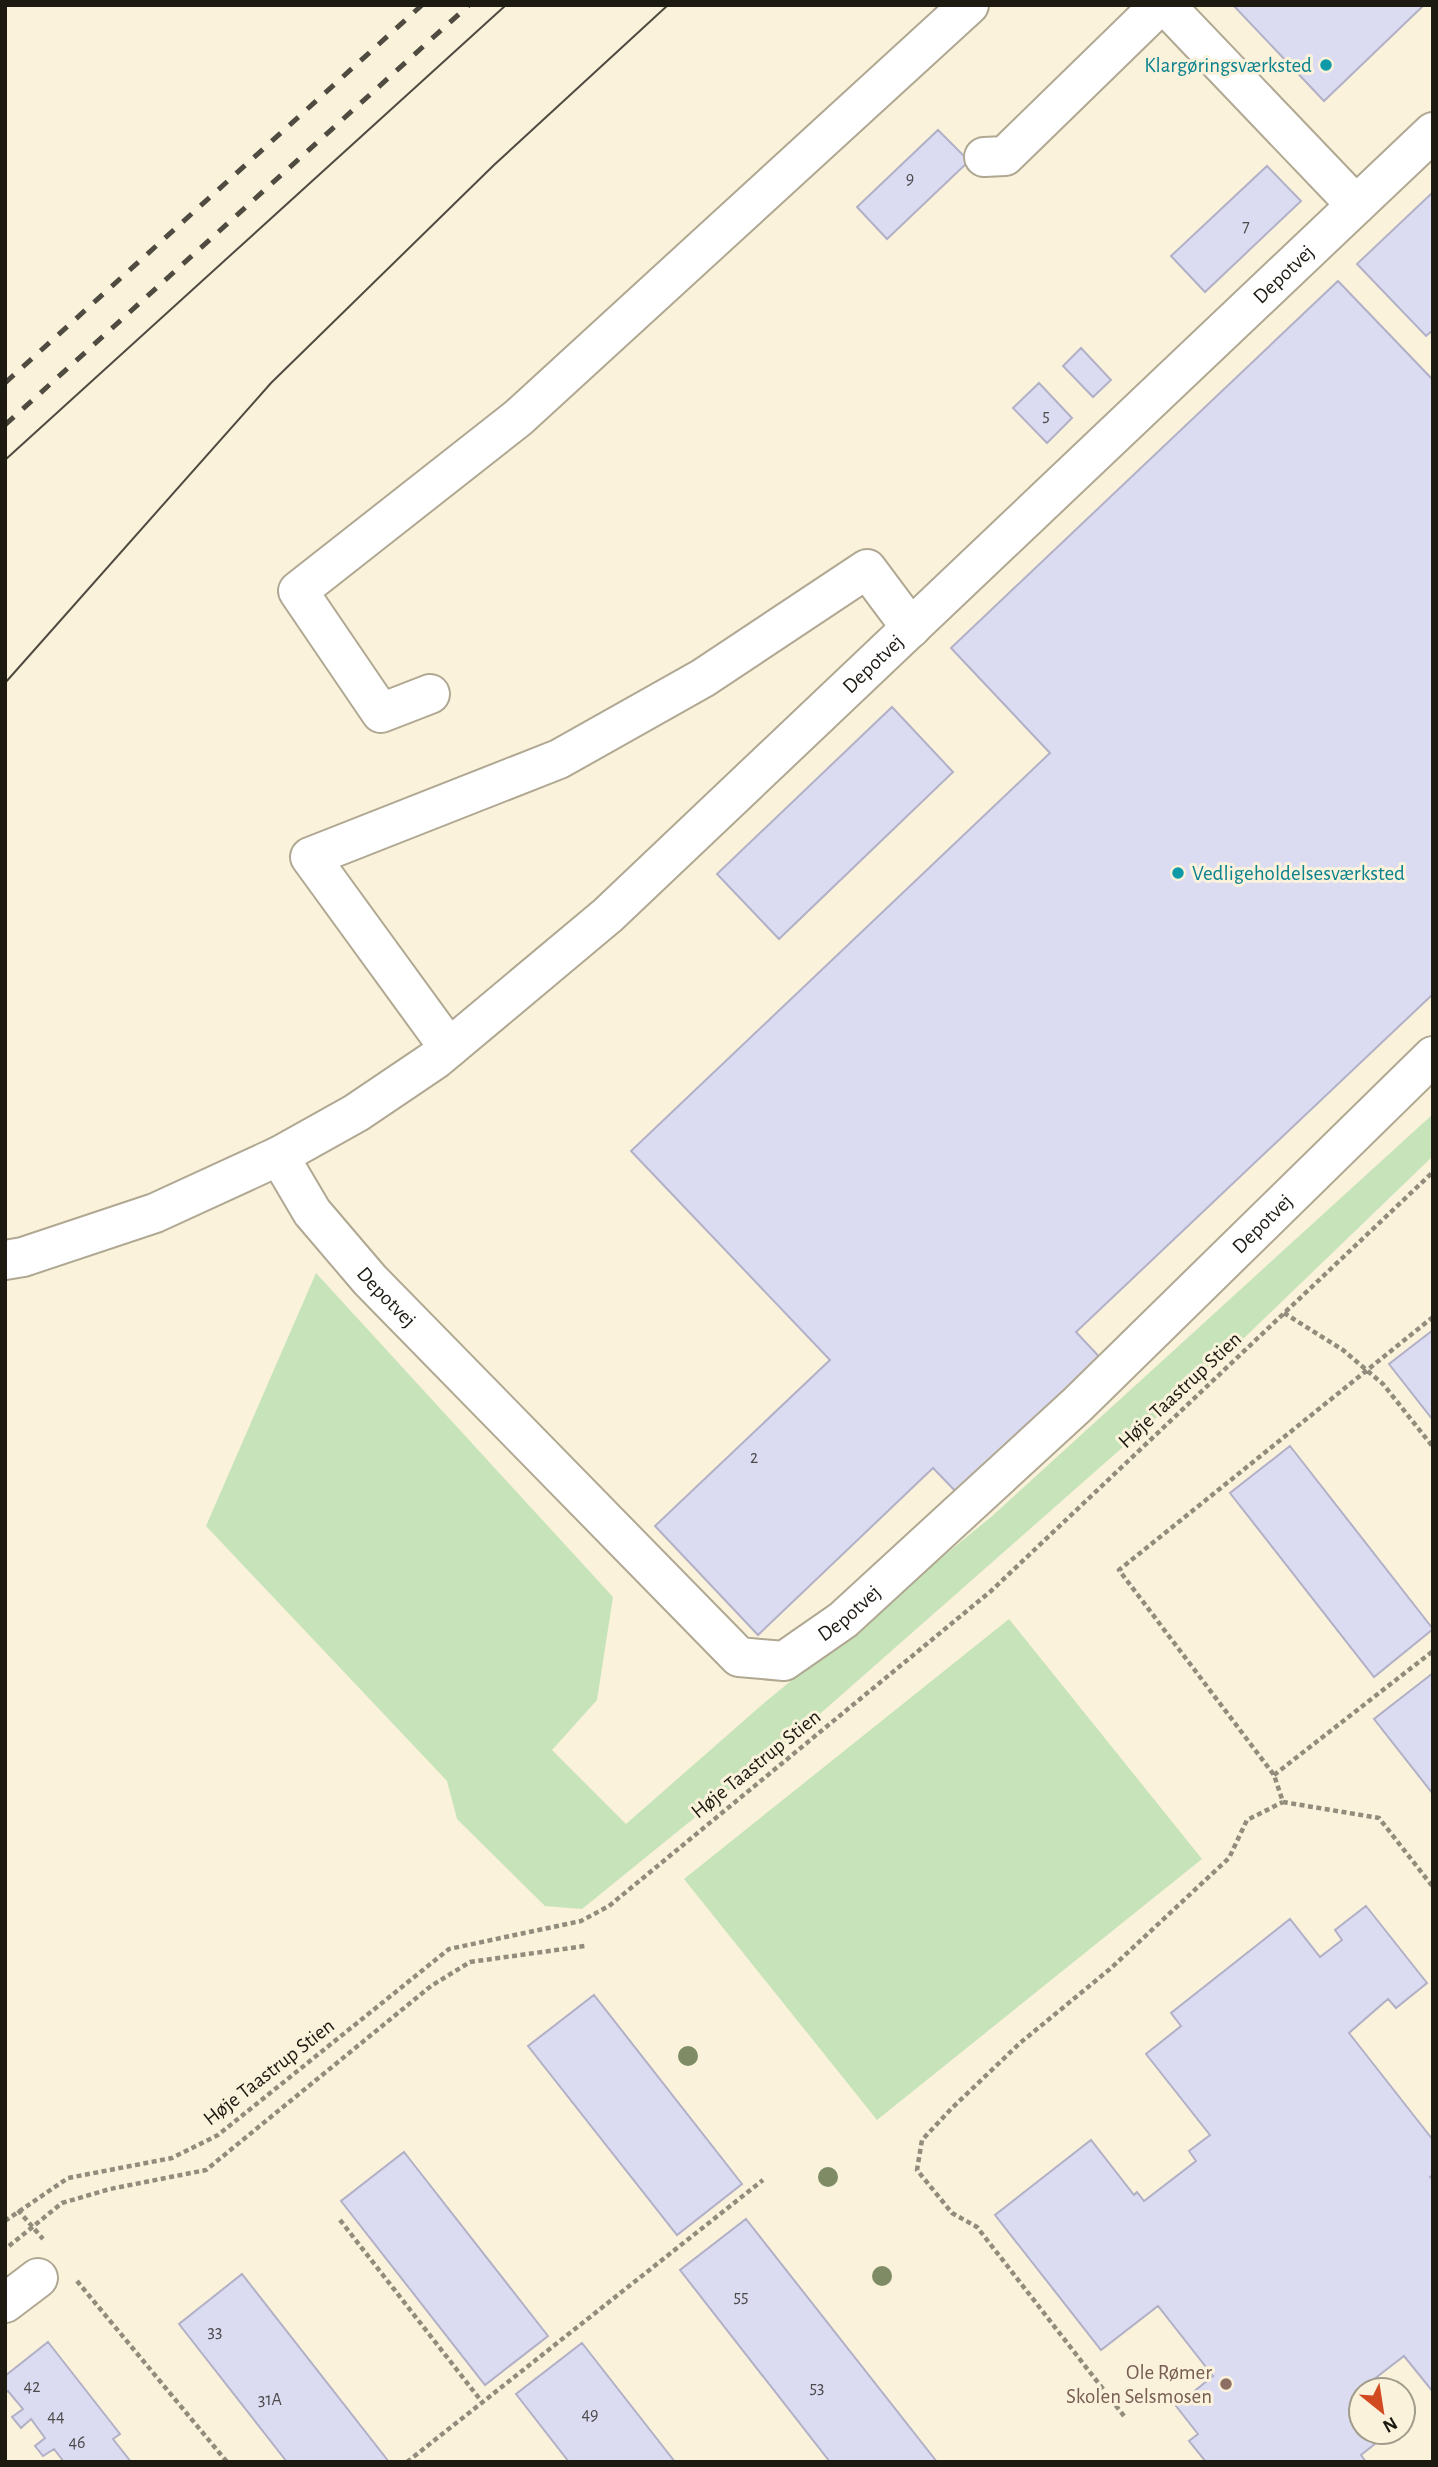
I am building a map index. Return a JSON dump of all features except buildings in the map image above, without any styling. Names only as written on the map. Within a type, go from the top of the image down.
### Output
[{"type":"street","points":[[430,694],[381,713],[298,591],[518,418],[969,5]]},
{"type":"street","points":[[984,157],[1005,156],[1163,5],[1356,205]]},
{"type":"street","name":"Depotvej","points":[[5,1260],[23,1257],[155,1213],[279,1156],[356,1113],[449,1048],[608,915],[1433,132]]},
{"type":"street","points":[[449,1048],[310,856],[559,759],[703,678],[867,569],[911,628]]},
{"type":"street","name":"Depotvej","points":[[279,1156],[312,1212],[370,1280],[739,1657],[785,1661],[843,1620],[1077,1405],[1433,1056]]},
{"type":"street","points":[[5,2303],[52,2266]]},
{"type":"path","name":"Høje Taastrup Stien","points":[[5,2221],[68,2178],[172,2158],[218,2135],[449,1949],[581,1921],[609,1906],[991,1591],[1432,1174]]},
{"type":"path","points":[[1284,1313],[1343,1350],[1383,1384],[1433,1447]]},
{"type":"path","points":[[1283,1802],[1274,1775],[1119,1570],[1433,1317]]},
{"type":"path","points":[[1274,1775],[1433,1651]]},
{"type":"path","points":[[1124,2416],[977,2227],[952,2213],[918,2171],[922,2140],[1020,2043],[1110,1969],[1228,1858],[1247,1820],[1283,1802],[1379,1818],[1433,1887]]},
{"type":"path","name":"Høje Taastrup Stien","points":[[5,2249],[62,2203],[110,2189],[206,2170],[431,1986],[470,1962],[585,1946]]},
{"type":"path","points":[[407,2462],[763,2180]]},
{"type":"path","points":[[18,2210],[33,2228],[52,2266],[227,2462]]},
{"type":"path","points":[[340,2220],[482,2402]]},
{"type":"green space","points":[[1433,1114],[1433,1156],[1215,1366],[788,1742],[582,1909],[545,1906],[457,1819],[447,1781],[206,1526],[316,1273],[613,1597],[597,1700],[552,1750],[626,1824],[764,1703],[991,1517]]},
{"type":"green space","points":[[1009,1619],[1202,1859],[877,2120],[684,1879]]},
{"type":"tram line","points":[[5,460],[506,5]]},
{"type":"tram line","points":[[5,683],[271,383],[494,165],[668,5]]},
{"type":"railway","points":[[5,383],[422,5]]},
{"type":"railway","points":[[5,425],[469,5]]},
{"type":"place","name":"Klargøringsværksted","points":[[1326,65]]},
{"type":"place","name":"Vedligeholdelsesværksted","points":[[1178,873]]},
{"type":"place","name":"Ole Rømer Skolen Selsmosen","points":[[1226,2384]]}]
